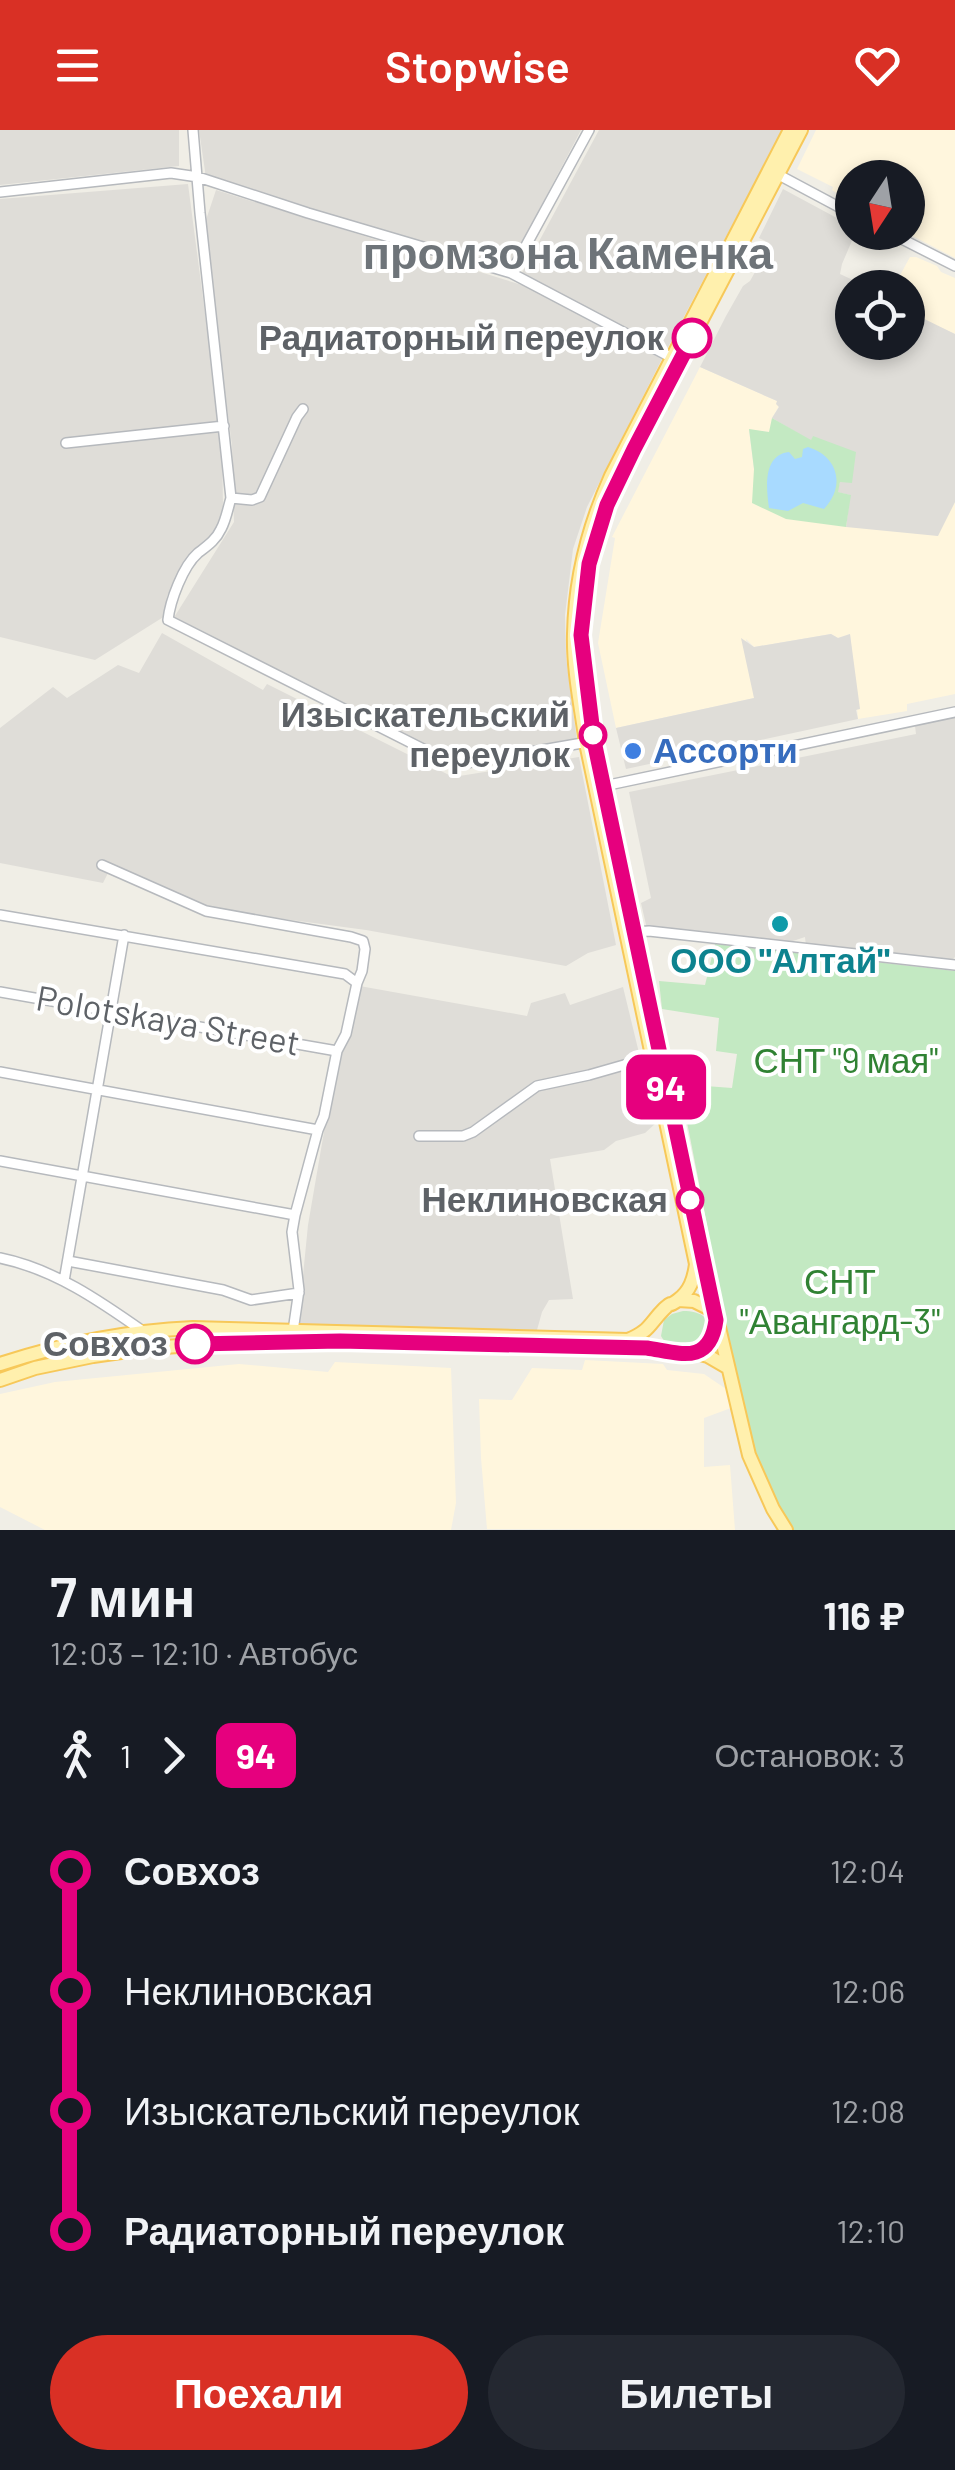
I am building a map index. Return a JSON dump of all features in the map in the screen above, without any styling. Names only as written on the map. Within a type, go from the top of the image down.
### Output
[{"type":"main road","points":[[676,360],[790,130]]},
{"type":"main road","points":[[0,1364],[144,1332],[208,1328],[628,1340],[643,1334],[660,1312],[688,1290],[696,1264],[577,681],[574,635],[581,562],[588,532],[611,476],[801,130]]},
{"type":"main road","points":[[590,742],[604,786],[715,1316],[748,1455],[786,1530]]},
{"type":"main road","points":[[678,1300],[694,1301],[715,1316]]},
{"type":"main road","points":[[696,1352],[710,1341],[715,1316]]},
{"type":"main road","points":[[656,1320],[656,1337],[666,1351]]},
{"type":"main road","points":[[0,1380],[92,1356],[223,1343],[647,1348],[675,1354],[696,1352],[727,1367]]},
{"type":"street","points":[[194,130],[231,498],[222,528],[194,556],[178,586],[168,620],[449,762],[466,764],[590,742]]},
{"type":"street","points":[[511,273],[589,130]]},
{"type":"street","points":[[0,192],[172,173],[198,177],[511,273],[676,360]]},
{"type":"street","points":[[777,174],[835,205]]},
{"type":"street","points":[[923,250],[955,266]]},
{"type":"street","points":[[231,498],[260,497],[303,408]]},
{"type":"street","points":[[66,443],[224,426]]},
{"type":"street","points":[[604,786],[955,712]]},
{"type":"street","points":[[102,865],[206,911],[363,941],[366,950],[362,971],[346,1034],[336,1051],[324,1116],[295,1215],[292,1232],[299,1293],[294,1331]]},
{"type":"street","points":[[0,916],[345,974],[357,982]]},
{"type":"street","points":[[634,932],[955,965]]},
{"type":"street","points":[[64,1281],[124,935]]},
{"type":"street","name":"Polotskaya Street","points":[[0,992],[336,1051]]},
{"type":"street","points":[[419,1136],[463,1136],[537,1086],[652,1057]]},
{"type":"street","points":[[0,1072],[318,1130]]},
{"type":"street","points":[[0,1161],[295,1215]]},
{"type":"street","points":[[0,1258],[21,1262],[64,1281],[144,1332]]},
{"type":"street","points":[[68,1260],[223,1290],[251,1300],[299,1293]]},
{"type":"shaded area","points":[[0,130],[179,130],[179,166],[0,185]]},
{"type":"shaded area","points":[[199,130],[581,130],[508,269],[206,178]]},
{"type":"shaded area","points":[[599,130],[782,130],[667,349],[522,273]]},
{"type":"shaded area","points":[[816,130],[955,130],[955,258],[925,242],[925,160],[835,160],[835,192],[833,187],[797,169]]},
{"type":"shaded area","points":[[188,184],[222,443],[223,507],[216,534],[191,559],[167,596],[165,616],[95,660],[0,637],[0,199]]},
{"type":"shaded area","points":[[783,189],[835,217],[835,250],[848,250],[841,270],[835,270],[835,360],[925,360],[925,319],[955,334],[955,502],[938,536],[846,527],[850,495],[837,492],[840,482],[813,437],[811,441],[772,418],[779,407],[777,401],[700,367],[743,286],[767,251],[765,241],[759,238]]},
{"type":"shaded area","points":[[216,190],[525,286],[662,359],[587,507],[573,549],[565,615],[577,741],[459,761],[173,619],[234,522],[232,445],[203,229]]},
{"type":"shaded area","points":[[910,257],[916,257],[955,278],[955,334],[925,321],[925,270],[903,270]]},
{"type":"shaded area","points":[[700,367],[777,401],[779,406],[770,432],[749,430],[754,469],[937,536],[955,502],[955,694],[907,704],[907,711],[858,719],[850,634],[754,647],[746,639],[754,698],[616,728],[598,643],[615,538],[612,537]]},
{"type":"shaded area","points":[[162,633],[263,690],[267,684],[453,777],[579,757],[616,945],[588,953],[566,966],[366,930],[202,908],[110,869],[103,883],[0,863],[0,728],[53,687],[67,698],[118,665],[139,673]]},
{"type":"shaded area","points":[[831,634],[838,638],[850,634],[858,719],[626,769],[616,728],[754,698],[741,638],[754,647]]},
{"type":"shaded area","points":[[955,717],[953,959],[806,946],[805,937],[784,944],[765,942],[759,937],[754,941],[647,929],[641,903],[651,898],[629,792],[916,734],[915,726]]},
{"type":"shaded area","points":[[354,985],[527,1016],[531,1003],[565,993],[570,1005],[623,987],[656,1123],[645,1133],[616,1141],[604,1150],[550,1159],[573,1299],[549,1300],[537,1330],[298,1326],[308,1225],[336,1062]]},
{"type":"shaded area","points":[[585,1360],[663,1364],[667,1370],[704,1374],[729,1391],[731,1408],[704,1418],[704,1467],[730,1465],[735,1530],[487,1529],[479,1399],[512,1400],[532,1368],[582,1370]]},
{"type":"shaded area","points":[[335,1362],[451,1368],[456,1503],[451,1530],[45,1530],[0,1507],[0,1394],[55,1382],[239,1364],[328,1372]]},
{"type":"green space","points":[[772,418],[811,440],[813,436],[856,452],[852,483],[840,482],[838,492],[851,495],[846,527],[786,519],[752,503],[754,469],[749,429],[769,432]]},
{"type":"green space","points":[[715,944],[955,971],[955,1530],[792,1530],[765,1478],[738,1386],[679,1084],[732,1088],[737,1054],[716,1051],[719,1018],[662,1009],[659,981],[705,985]]},
{"type":"green space","points":[[683,1311],[699,1314],[707,1321],[708,1331],[703,1340],[683,1351],[671,1348],[661,1336],[664,1320]]},
{"type":"water","points":[[808,447],[826,457],[836,473],[831,500],[824,509],[803,503],[788,511],[769,508],[767,482],[774,459],[789,452],[795,459],[802,457],[803,449]]},
{"type":"bus line","name":"94","points":[[195,1344],[340,1341],[647,1348],[686,1355],[705,1347],[714,1334],[716,1320],[594,741],[581,635],[589,564],[607,505],[692,338]]},
{"type":"place","name":"Радиаторный переулок","points":[[692,338]]},
{"type":"place","name":"Изыскательский переулок","points":[[593,735]]},
{"type":"place","name":"Ассорти","points":[[633,751]]},
{"type":"place","name":"ООО \"Алтай\"","points":[[780,924]]},
{"type":"place","name":"Неклиновская","points":[[690,1200]]},
{"type":"place","name":"Совхоз","points":[[195,1344]]},
{"type":"district","name":"промзона Каменка","points":[[568,253]]},
{"type":"park label","name":"СНТ \"9 мая\"","points":[[846,1061]]},
{"type":"park label","name":"СНТ \"Авангард-3\"","points":[[840,1302]]}]
